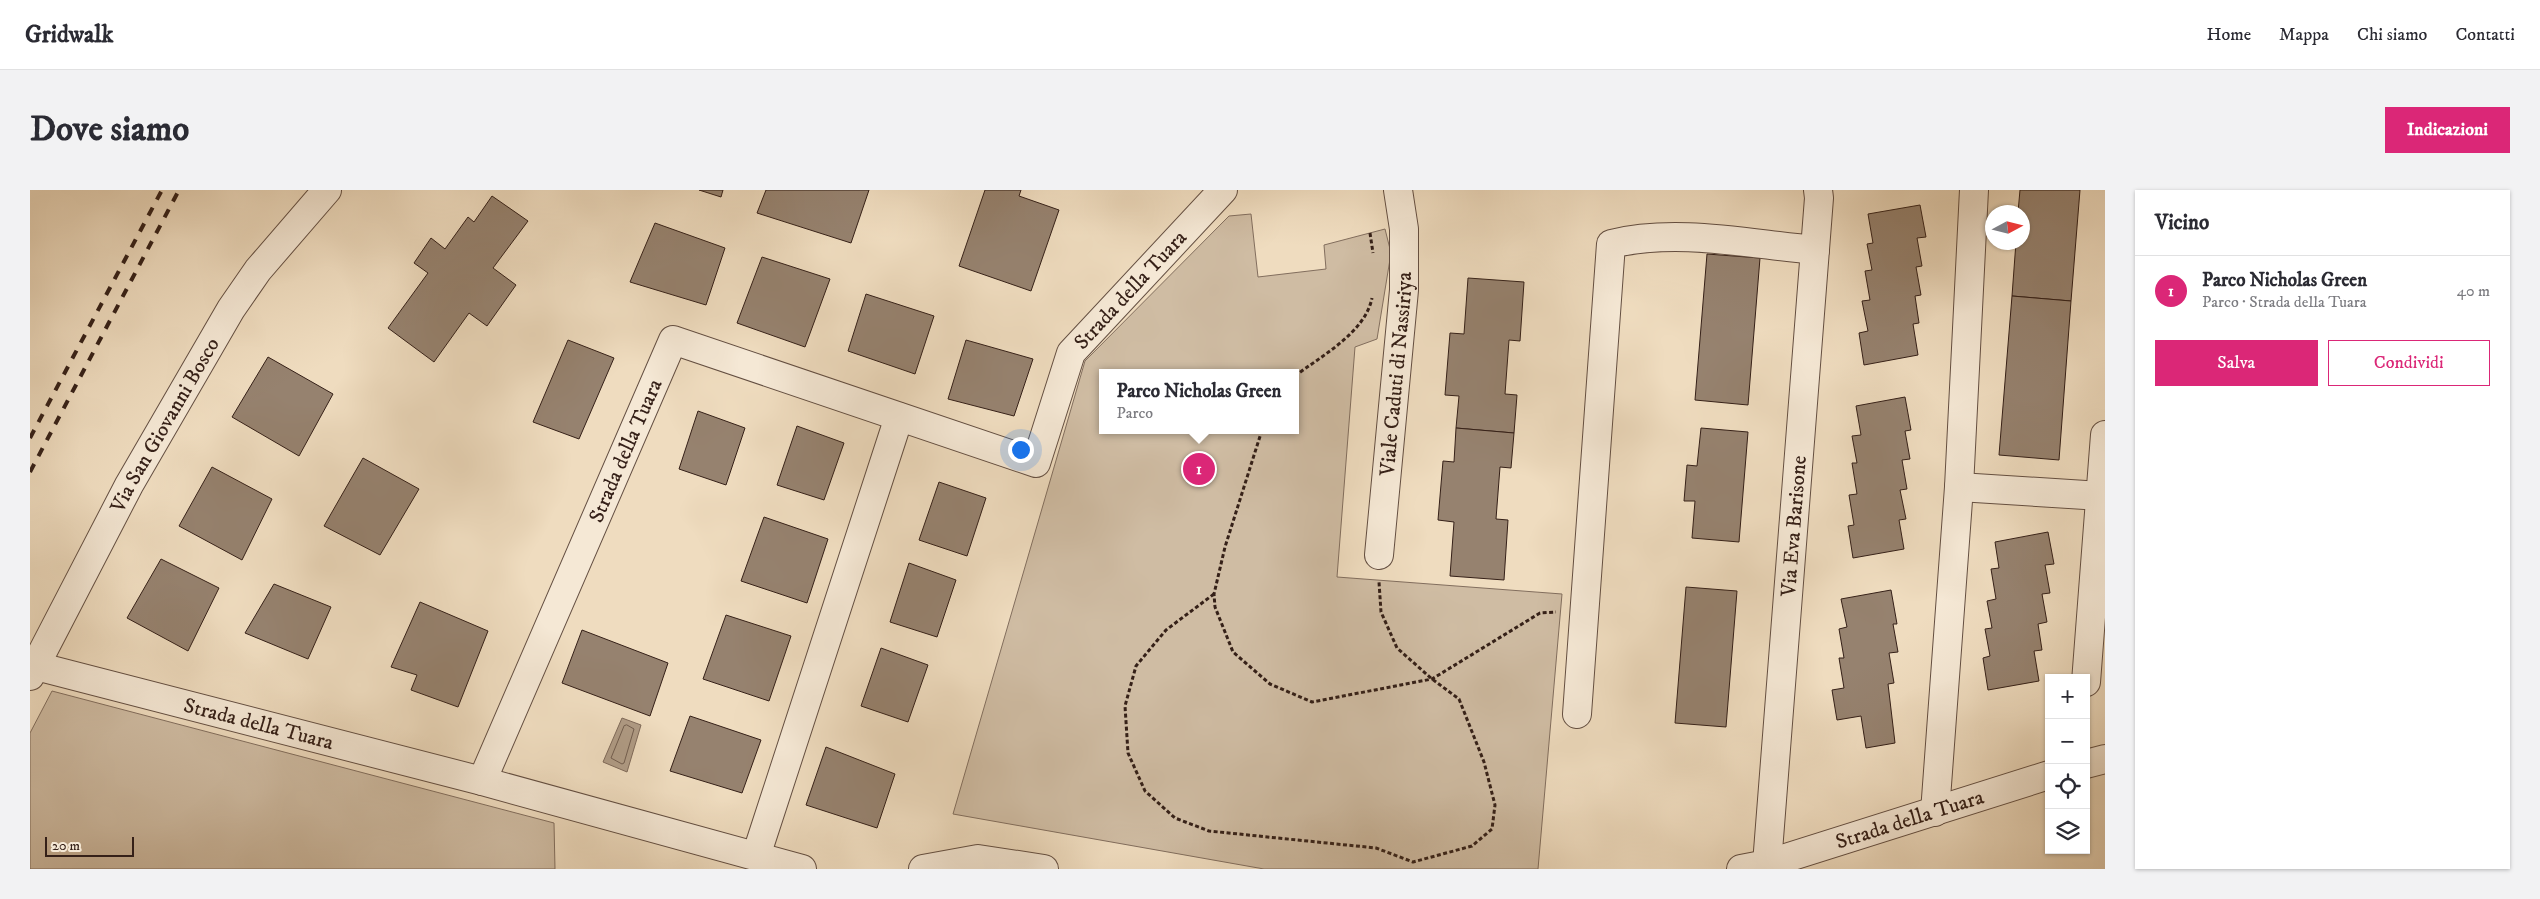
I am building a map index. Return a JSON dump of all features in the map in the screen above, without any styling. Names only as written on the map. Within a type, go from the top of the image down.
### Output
[{"type":"street","name":"Via San Giovanni Bosco","points":[[33,671],[129,485],[231,309],[258,270],[327,190]]},
{"type":"street","name":"Strada della Tuara","points":[[482,781],[673,340],[1036,463],[1070,353],[1223,190]]},
{"type":"street","name":"Viale Caduti di Nassiriya","points":[[1379,555],[1404,290],[1404,229],[1398,190]]},
{"type":"street","name":"Via Eva Barisone","points":[[1767,864],[1819,198],[1818,190]]},
{"type":"street","points":[[1935,812],[1959,487],[1974,190]]},
{"type":"street","points":[[1577,714],[1611,244],[1636,238],[1668,235],[1815,250]]},
{"type":"street","points":[[756,856],[899,417]]},
{"type":"street","points":[[2087,674],[2105,435]]},
{"type":"street","points":[[1959,487],[2101,496]]},
{"type":"street","name":"Strada della Tuara","points":[[33,671],[482,781],[802,869]]},
{"type":"street","points":[[2090,763],[2105,760]]},
{"type":"street","name":"Strada della Tuara","points":[[1741,869],[1767,864],[2045,776]]},
{"type":"street","points":[[924,869],[978,859],[1044,869]]},
{"type":"path","points":[[1370,234],[1374,258]]},
{"type":"path","points":[[1299,373],[1350,334],[1370,309],[1373,291]]},
{"type":"path","points":[[1261,434],[1224,547],[1214,594],[1215,607],[1233,652],[1270,684],[1312,702],[1432,679],[1540,613],[1561,612]]},
{"type":"path","points":[[1214,594],[1166,630],[1136,666],[1125,706],[1128,753],[1145,791],[1175,818],[1208,831],[1376,848],[1413,862],[1472,846],[1492,829],[1495,805],[1484,762],[1459,699],[1432,679],[1397,648],[1381,612],[1379,555]]},
{"type":"shaded area","points":[[1251,214],[1258,277],[1326,269],[1324,245],[1385,229],[1391,253],[1377,339],[1355,347],[1337,577],[1562,594],[1538,869],[1264,869],[953,814],[1085,361],[1229,216]]},
{"type":"shaded area","points":[[52,691],[554,823],[555,869],[30,869],[30,733]]},
{"type":"water","points":[[622,718],[641,725],[627,772],[603,762]]},
{"type":"building","points":[[699,190],[723,190],[721,197]]},
{"type":"building","points":[[766,190],[869,190],[851,243],[757,213]]},
{"type":"building","points":[[985,190],[1021,190],[1019,196],[1059,210],[1031,291],[959,266]]},
{"type":"building","points":[[2020,190],[2080,190],[2071,301],[2012,296],[2015,250],[2030,250],[2030,205],[2019,205]]},
{"type":"building","points":[[492,196],[528,221],[493,268],[516,285],[487,326],[469,313],[434,362],[388,328],[428,273],[414,263],[431,238],[445,249],[468,217],[474,222]]},
{"type":"building","points":[[1920,205],[1926,237],[1917,238],[1922,266],[1916,267],[1921,295],[1915,296],[1919,323],[1913,324],[1918,355],[1864,365],[1859,333],[1868,331],[1862,301],[1870,300],[1865,271],[1872,270],[1867,244],[1873,243],[1868,214]]},
{"type":"building","points":[[655,223],[725,248],[706,305],[630,282]]},
{"type":"building","points":[[1707,254],[1760,258],[1748,405],[1695,400]]},
{"type":"building","points":[[762,257],[830,279],[805,347],[737,323]]},
{"type":"building","points":[[1468,278],[1524,282],[1520,341],[1509,340],[1505,394],[1517,395],[1514,433],[1456,428],[1459,396],[1445,395],[1450,333],[1464,334]]},
{"type":"building","points":[[866,294],[934,316],[915,374],[848,351]]},
{"type":"building","points":[[2012,296],[2071,301],[2059,460],[1999,455]]},
{"type":"building","points":[[568,340],[614,358],[579,439],[533,422]]},
{"type":"building","points":[[966,340],[1033,359],[1014,416],[948,399]]},
{"type":"building","points":[[268,357],[333,394],[299,456],[232,417]]},
{"type":"building","points":[[1905,397],[1911,430],[1905,431],[1910,459],[1902,460],[1907,489],[1900,490],[1906,519],[1899,520],[1904,549],[1853,558],[1848,526],[1854,525],[1849,495],[1857,494],[1852,463],[1857,463],[1852,436],[1861,435],[1856,406]]},
{"type":"building","points":[[698,411],[745,428],[726,485],[679,469]]},
{"type":"building","points":[[797,426],[844,443],[824,500],[777,485]]},
{"type":"building","points":[[1456,428],[1514,433],[1511,468],[1500,467],[1496,519],[1508,520],[1504,580],[1450,576],[1454,522],[1438,520],[1443,461],[1454,462]]},
{"type":"building","points":[[1701,428],[1748,432],[1739,542],[1692,538],[1695,501],[1684,501],[1687,465],[1697,466]]},
{"type":"building","points":[[363,458],[419,489],[380,555],[324,526]]},
{"type":"building","points":[[212,467],[272,499],[242,560],[179,526]]},
{"type":"building","points":[[939,482],[986,498],[967,556],[919,540]]},
{"type":"building","points":[[764,517],[828,539],[807,603],[741,581]]},
{"type":"building","points":[[2048,532],[2054,564],[2045,565],[2050,593],[2042,594],[2047,622],[2038,624],[2042,650],[2034,651],[2039,681],[1988,690],[1983,658],[1990,656],[1985,629],[1992,628],[1987,601],[1996,599],[1991,569],[1999,568],[1995,542]]},
{"type":"building","points":[[161,559],[219,588],[188,651],[127,618]]},
{"type":"building","points":[[909,563],[956,580],[937,637],[890,622]]},
{"type":"building","points":[[274,584],[331,607],[308,659],[245,633]]},
{"type":"building","points":[[1686,587],[1737,591],[1726,727],[1675,723]]},
{"type":"building","points":[[1891,590],[1897,624],[1893,624],[1898,652],[1889,653],[1894,683],[1888,684],[1895,743],[1866,748],[1861,716],[1837,720],[1832,690],[1844,688],[1839,658],[1844,658],[1839,629],[1847,627],[1841,599]]},
{"type":"building","points":[[420,602],[488,631],[458,707],[411,690],[417,675],[391,667]]},
{"type":"building","points":[[726,615],[791,636],[769,701],[703,679]]},
{"type":"building","points":[[582,630],[668,663],[650,716],[562,683]]},
{"type":"building","points":[[881,648],[928,665],[908,722],[861,706]]},
{"type":"building","points":[[690,716],[761,740],[742,793],[670,771]]},
{"type":"building","points":[[826,747],[895,774],[877,828],[806,805]]},
{"type":"railway","points":[[30,438],[162,190]]},
{"type":"railway","points":[[30,472],[179,190]]},
{"type":"place","name":"Parco Nicholas Green","points":[[1199,469]]}]
